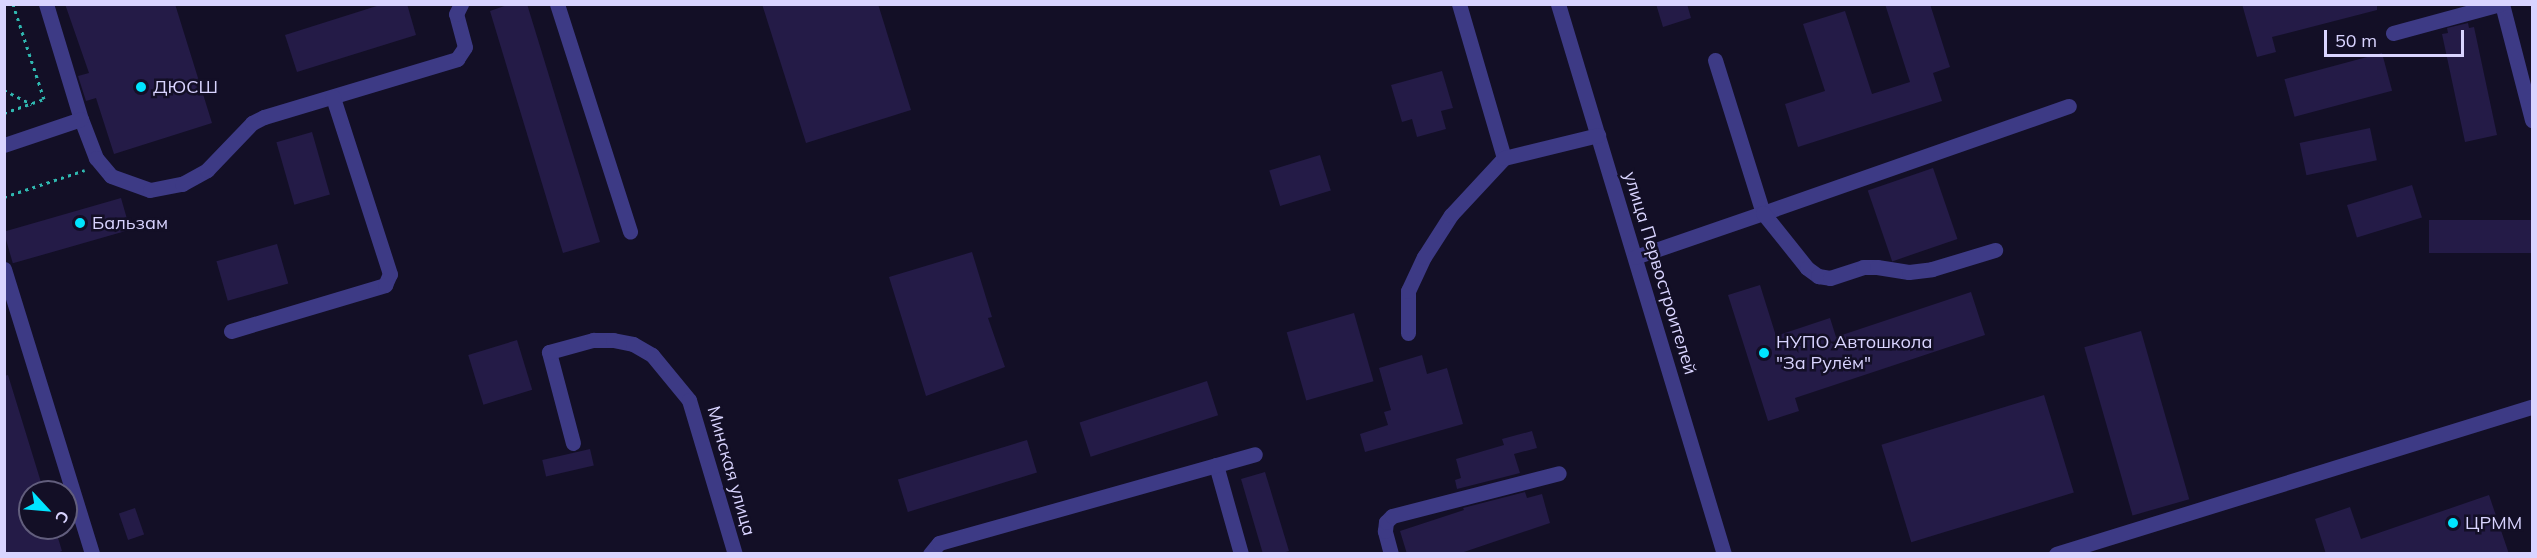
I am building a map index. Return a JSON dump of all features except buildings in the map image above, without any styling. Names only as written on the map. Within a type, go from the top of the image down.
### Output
[{"type":"street","points":[[46,4],[81,119],[96,158],[111,176],[150,190],[182,184],[207,170],[252,123],[458,59],[465,46],[456,14],[461,4]]},
{"type":"street","points":[[557,4],[630,232]]},
{"type":"street","points":[[1459,4],[1504,158]]},
{"type":"street","name":"улица Первостроителей","points":[[1557,4],[1724,554]]},
{"type":"street","points":[[2393,33],[2501,4],[2532,120]]},
{"type":"street","points":[[1715,60],[1763,213],[1807,268],[1818,276],[1830,278],[1863,267],[1909,272],[1932,269],[1995,250]]},
{"type":"street","points":[[231,331],[385,285],[390,274],[333,97]]},
{"type":"street","points":[[1635,257],[2069,106]]},
{"type":"street","points":[[4,145],[81,119]]},
{"type":"street","points":[[1408,333],[1408,291],[1424,257],[1451,215],[1504,158],[1598,135]]},
{"type":"street","points":[[4,269],[92,554]]},
{"type":"street","name":"Минская улица","points":[[573,443],[549,352],[593,340],[613,340],[633,344],[652,355],[689,400],[735,554]]},
{"type":"street","points":[[2056,554],[2532,407]]},
{"type":"street","points":[[930,554],[939,543],[1255,454]]},
{"type":"street","points":[[1216,465],[1241,554]]},
{"type":"street","points":[[1391,554],[1385,531],[1386,522],[1392,516],[1559,473]]},
{"type":"path","points":[[4,113],[44,99],[13,4]]},
{"type":"path","points":[[4,90],[32,104]]},
{"type":"path","points":[[4,197],[92,167]]},
{"type":"place","name":"ДЮСШ","points":[[141,87]]},
{"type":"place","name":"Бальзам","points":[[80,223]]},
{"type":"place","name":"НУПО Автошкола \"За Рулём\"","points":[[1764,353]]},
{"type":"place","name":"ЦРММ","points":[[2453,523]]}]
